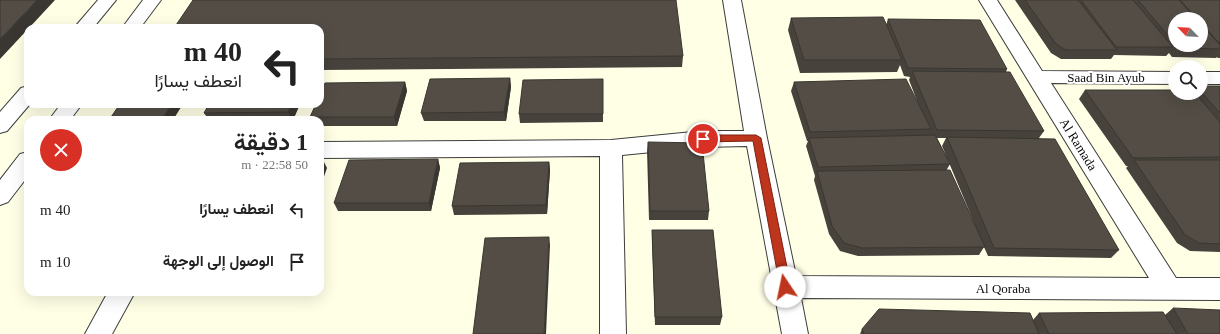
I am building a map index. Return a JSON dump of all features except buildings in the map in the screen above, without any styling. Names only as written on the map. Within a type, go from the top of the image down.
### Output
[{"type":"street","points":[[86,24],[107,0]]},
{"type":"street","points":[[134,24],[152,0]]},
{"type":"street","points":[[732,0],[756,138],[795,334]]},
{"type":"street","name":"Al Ramada","points":[[988,0],[1169,288]]},
{"type":"street","name":"Saad Bin Ayub","points":[[1037,76],[1168,78]]},
{"type":"street","points":[[1208,78],[1220,78]]},
{"type":"street","points":[[0,126],[24,98]]},
{"type":"street","points":[[62,116],[69,108]]},
{"type":"street","points":[[324,150],[611,148],[703,139],[756,138]]},
{"type":"street","points":[[611,148],[613,334]]},
{"type":"street","points":[[0,196],[24,165]]},
{"type":"street","name":"Al Qoraba","points":[[785,287],[1220,289]]},
{"type":"street","points":[[98,334],[120,296]]},
{"type":"route","points":[[703,139],[756,138],[785,287]]}]
